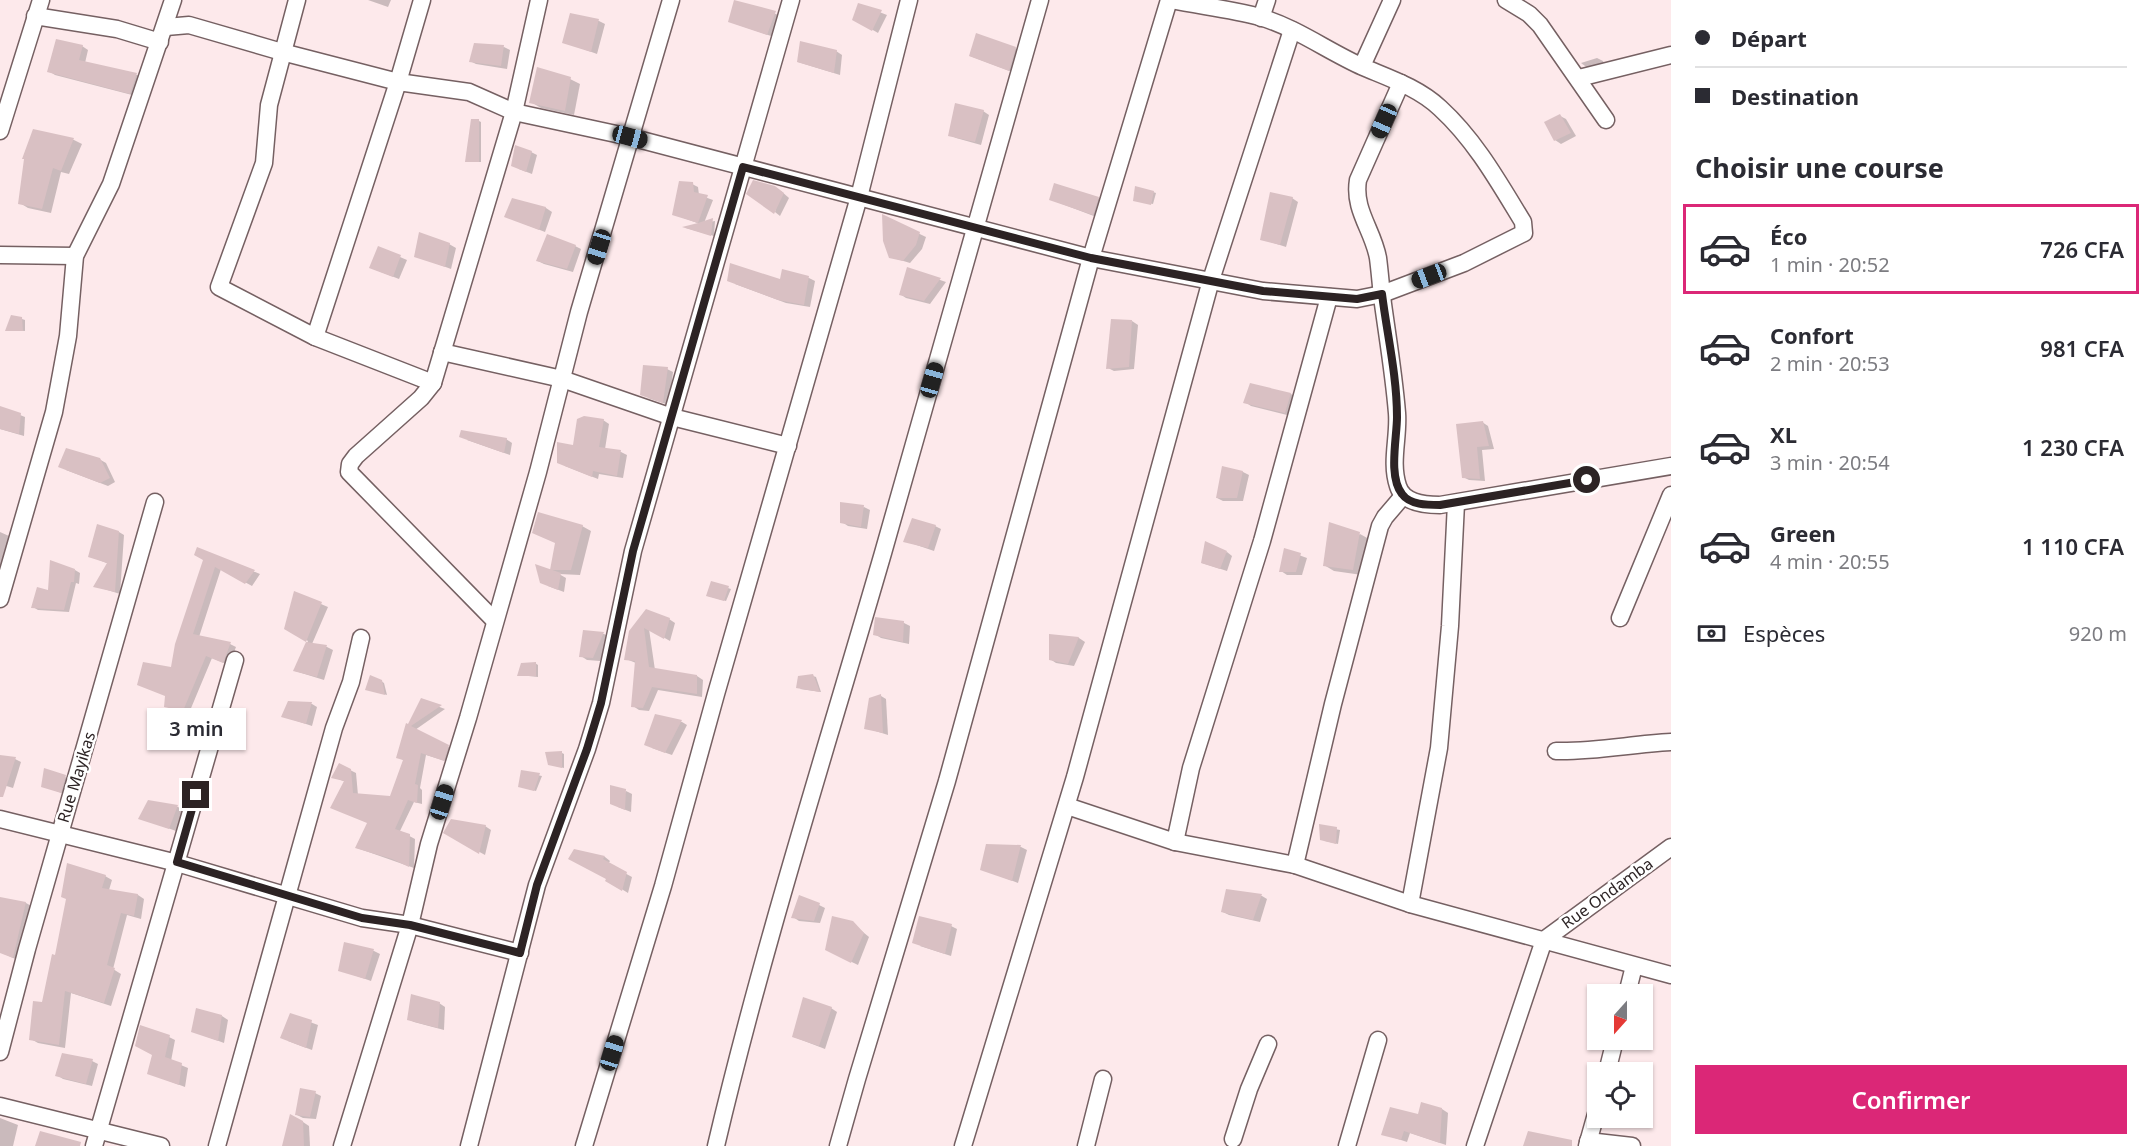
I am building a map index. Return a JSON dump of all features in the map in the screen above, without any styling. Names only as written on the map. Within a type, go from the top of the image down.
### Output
[{"type":"street","points":[[0,599],[54,412],[68,336],[75,256],[111,184],[173,0]]},
{"type":"street","points":[[297,0],[269,105],[264,164],[219,286],[315,337],[433,383]]},
{"type":"street","points":[[315,337],[398,82],[422,0]]},
{"type":"street","points":[[495,621],[349,472],[350,464],[356,456],[421,398],[433,383],[514,112],[539,0]]},
{"type":"street","points":[[342,1146],[410,925],[429,844],[468,718],[538,472],[579,312],[671,0]]},
{"type":"street","points":[[469,1146],[537,885],[587,749],[601,703],[633,551],[791,0]]},
{"type":"street","points":[[584,1146],[663,886],[859,197],[909,0]]},
{"type":"street","points":[[716,1146],[789,868],[886,543],[1040,0]]},
{"type":"street","points":[[0,131],[6,88],[38,8],[117,29],[163,34],[189,25],[398,82],[469,92],[514,112],[630,137],[1091,258],[1263,291],[1357,299],[1382,294],[1464,263],[1524,232],[1523,222],[1472,142],[1438,106],[1401,82],[1362,66],[1292,30],[1261,18],[1170,0],[1091,258],[947,782],[838,1146]]},
{"type":"street","points":[[1261,18],[1267,0]]},
{"type":"street","points":[[1362,66],[1392,0]]},
{"type":"street","points":[[1506,0],[1529,14],[1540,25],[1606,120]]},
{"type":"street","points":[[963,1146],[1067,806],[1210,280],[1292,30]]},
{"type":"street","points":[[1579,78],[1671,55]]},
{"type":"street","points":[[1401,82],[1358,180],[1356,191],[1357,201],[1377,255],[1397,416],[1395,475],[1403,495],[1413,502],[1428,505],[1456,503],[1671,466]]},
{"type":"street","points":[[0,255],[75,256]]},
{"type":"street","points":[[1175,842],[1191,768],[1262,541],[1329,297]]},
{"type":"street","points":[[442,352],[562,379],[672,417],[788,447]]},
{"type":"street","points":[[1295,865],[1333,704],[1380,526],[1403,495]]},
{"type":"street","points":[[1620,618],[1671,495]]},
{"type":"street","name":"Rue Mayikas","points":[[0,1052],[60,832],[155,502]]},
{"type":"street","points":[[1410,904],[1439,748],[1450,626],[1456,503]]},
{"type":"street","points":[[217,1146],[334,728],[351,682],[361,639]]},
{"type":"street","points":[[96,1138],[235,660]]},
{"type":"street","points":[[1556,751],[1585,752],[1671,742]]},
{"type":"street","points":[[1067,806],[1175,842],[1295,865],[1410,904],[1671,975]]},
{"type":"street","points":[[0,819],[177,862],[362,918],[410,925],[520,953]]},
{"type":"street","name":"Rue Ondamba","points":[[1544,940],[1671,847]]},
{"type":"street","points":[[1475,1146],[1544,940]]},
{"type":"street","points":[[1630,984],[1634,966]]},
{"type":"street","points":[[1347,1146],[1378,1040]]},
{"type":"street","points":[[1230,1144],[1268,1044]]},
{"type":"street","points":[[1086,1146],[1103,1079]]},
{"type":"street","points":[[0,1106],[96,1138],[161,1146]]},
{"type":"street","points":[[1592,1128],[1588,1144],[1632,1146]]},
{"type":"building","points":[[734,0],[776,11],[767,35],[728,22]]},
{"type":"building","points":[[858,3],[882,10],[872,31],[852,20]]},
{"type":"building","points":[[570,13],[599,19],[591,52],[562,43]]},
{"type":"building","points":[[976,33],[1016,47],[1009,71],[969,56]]},
{"type":"building","points":[[56,39],[83,45],[79,60],[137,73],[130,94],[47,72]]},
{"type":"building","points":[[800,41],[837,50],[834,73],[797,62]]},
{"type":"building","points":[[474,43],[504,45],[501,66],[469,62]]},
{"type":"building","points":[[537,67],[571,77],[565,111],[529,103]]},
{"type":"building","points":[[955,103],[984,110],[975,142],[948,136]]},
{"type":"building","points":[[1560,114],[1571,133],[1554,141],[1544,122]]},
{"type":"building","points":[[471,119],[479,119],[479,162],[465,162]]},
{"type":"building","points":[[33,129],[74,138],[61,171],[53,168],[42,209],[18,204],[24,159],[22,159]]},
{"type":"building","points":[[515,145],[532,151],[526,172],[511,166]]},
{"type":"building","points":[[753,180],[775,186],[784,193],[774,214],[746,194]]},
{"type":"building","points":[[679,181],[693,182],[694,192],[708,195],[698,223],[672,215]]},
{"type":"building","points":[[1054,183],[1099,197],[1093,215],[1049,200]]},
{"type":"building","points":[[1135,186],[1154,191],[1151,205],[1133,201]]},
{"type":"building","points":[[1270,192],[1293,197],[1280,245],[1260,240]]},
{"type":"building","points":[[512,198],[546,207],[539,230],[504,217]]},
{"type":"building","points":[[882,214],[920,232],[916,245],[903,261],[889,258],[883,241]]},
{"type":"building","points":[[713,218],[711,236],[682,227],[698,223]]},
{"type":"building","points":[[419,232],[450,243],[445,267],[414,257]]},
{"type":"building","points":[[547,234],[576,245],[567,269],[536,261]]},
{"type":"building","points":[[378,246],[401,255],[393,277],[369,268]]},
{"type":"building","points":[[730,263],[780,279],[782,269],[809,276],[804,305],[778,300],[727,281]]},
{"type":"building","points":[[907,267],[941,278],[924,301],[899,295]]},
{"type":"building","points":[[11,315],[22,317],[23,331],[5,331]]},
{"type":"building","points":[[1111,319],[1132,320],[1129,367],[1106,369]]},
{"type":"building","points":[[643,365],[668,367],[663,403],[640,395]]},
{"type":"building","points":[[1250,383],[1291,393],[1285,413],[1243,403]]},
{"type":"building","points":[[0,406],[21,413],[19,434],[0,429]]},
{"type":"building","points":[[584,416],[604,419],[599,447],[621,450],[617,476],[593,471],[592,477],[557,463],[557,442],[573,445],[577,419]]},
{"type":"building","points":[[1483,421],[1489,446],[1477,447],[1480,479],[1462,478],[1456,424]]},
{"type":"building","points":[[461,430],[507,438],[504,453],[459,437]]},
{"type":"building","points":[[66,448],[100,458],[110,478],[100,483],[58,467]]},
{"type":"building","points":[[1222,466],[1243,471],[1237,498],[1216,498]]},
{"type":"building","points":[[840,502],[864,505],[861,527],[840,523]]},
{"type":"building","points":[[538,512],[583,525],[571,570],[550,570],[555,543],[532,533]]},
{"type":"building","points":[[912,518],[936,525],[928,548],[903,542]]},
{"type":"building","points":[[1329,522],[1360,532],[1353,570],[1323,566]]},
{"type":"building","points":[[97,524],[119,531],[115,592],[93,587],[107,563],[88,557]]},
{"type":"building","points":[[1205,541],[1227,551],[1220,569],[1201,563]]},
{"type":"building","points":[[197,547],[255,570],[245,584],[215,567],[193,634],[231,642],[223,663],[206,656],[183,711],[164,707],[165,696],[137,685],[143,662],[171,667],[175,644],[203,560],[194,555]]},
{"type":"building","points":[[1284,548],[1301,553],[1296,572],[1279,572]]},
{"type":"building","points":[[50,560],[75,569],[74,582],[71,582],[64,610],[31,608],[37,587],[48,590]]},
{"type":"building","points":[[535,564],[561,573],[558,590],[540,583]]},
{"type":"building","points":[[711,581],[729,586],[724,601],[706,596]]},
{"type":"building","points":[[294,591],[322,602],[306,642],[284,629]]},
{"type":"building","points":[[646,609],[670,618],[664,639],[644,628],[649,667],[697,675],[697,694],[652,687],[643,708],[631,707],[635,661],[624,660],[629,631]]},
{"type":"building","points":[[875,617],[904,621],[903,642],[873,635]]},
{"type":"building","points":[[583,630],[604,632],[593,658],[579,657]]},
{"type":"building","points":[[1049,634],[1079,637],[1068,664],[1049,660]]},
{"type":"building","points":[[306,642],[327,645],[317,677],[293,671]]},
{"type":"building","points":[[536,662],[536,676],[517,676],[521,663]]},
{"type":"building","points":[[813,674],[820,692],[796,688],[798,676]]},
{"type":"building","points":[[370,675],[382,680],[385,695],[365,690]]},
{"type":"building","points":[[881,694],[883,733],[864,729],[869,698]]},
{"type":"building","points":[[421,698],[442,705],[411,726],[449,745],[444,761],[421,753],[415,784],[418,785],[417,803],[408,800],[395,829],[410,834],[409,867],[392,859],[355,848],[367,823],[330,808],[344,781],[331,778],[339,763],[351,769],[353,793],[390,796],[403,760],[396,758],[406,723],[408,724]]},
{"type":"building","points":[[288,701],[312,702],[306,724],[281,717]]},
{"type":"building","points":[[655,714],[682,720],[665,753],[644,745]]},
{"type":"building","points":[[562,751],[562,768],[548,765],[545,752]]},
{"type":"building","points":[[0,755],[16,757],[3,797],[0,797]]},
{"type":"building","points":[[44,768],[66,775],[61,793],[41,787]]},
{"type":"building","points":[[521,770],[540,773],[534,791],[518,787]]},
{"type":"building","points":[[610,785],[626,789],[625,810],[610,804]]},
{"type":"building","points":[[148,800],[178,805],[169,829],[138,819]]},
{"type":"building","points":[[451,819],[486,825],[479,854],[443,833]]},
{"type":"building","points":[[1319,824],[1337,827],[1336,844],[1320,840]]},
{"type":"building","points":[[986,844],[1021,845],[1012,881],[980,870]]},
{"type":"building","points":[[574,849],[605,856],[603,859],[627,872],[622,891],[605,881],[606,879],[568,859]]},
{"type":"building","points":[[67,863],[106,875],[102,888],[138,894],[134,916],[121,913],[107,965],[115,968],[104,1003],[65,991],[59,1045],[29,1040],[33,1001],[42,1002],[52,954],[55,955],[66,899],[61,897]]},
{"type":"building","points":[[1226,889],[1262,894],[1253,920],[1221,912]]},
{"type":"building","points":[[799,895],[820,903],[814,921],[791,918]]},
{"type":"building","points":[[0,897],[26,902],[13,958],[0,953]]},
{"type":"building","points":[[832,916],[853,921],[864,933],[851,963],[825,950]]},
{"type":"building","points":[[919,916],[952,924],[945,954],[912,943]]},
{"type":"building","points":[[344,942],[374,949],[365,979],[338,971]]},
{"type":"building","points":[[411,994],[440,1002],[438,1028],[407,1020]]},
{"type":"building","points":[[803,997],[832,1007],[819,1046],[792,1037]]},
{"type":"building","points":[[196,1008],[222,1015],[218,1041],[191,1032]]},
{"type":"building","points":[[290,1013],[312,1020],[306,1048],[280,1038]]},
{"type":"building","points":[[140,1025],[170,1035],[165,1057],[182,1063],[179,1085],[147,1074],[152,1055],[135,1046]]},
{"type":"building","points":[[62,1053],[93,1059],[86,1084],[55,1076]]},
{"type":"building","points":[[300,1088],[316,1091],[310,1117],[295,1115]]},
{"type":"building","points":[[1421,1102],[1442,1108],[1440,1143],[1404,1131],[1401,1140],[1381,1135],[1390,1107],[1418,1114]]},
{"type":"building","points":[[290,1114],[303,1121],[304,1146],[282,1146]]},
{"type":"building","points":[[40,1131],[81,1142],[80,1146],[35,1146]]},
{"type":"building","points":[[1528,1131],[1572,1140],[1572,1146],[1523,1146]]},
{"type":"route","points":[[196,795],[177,862],[362,918],[410,925],[520,953],[537,885],[587,749],[601,703],[633,551],[743,167],[1091,258],[1263,291],[1357,299],[1382,294],[1397,416],[1395,475],[1403,495],[1413,502],[1440,505],[1587,480]]}]
